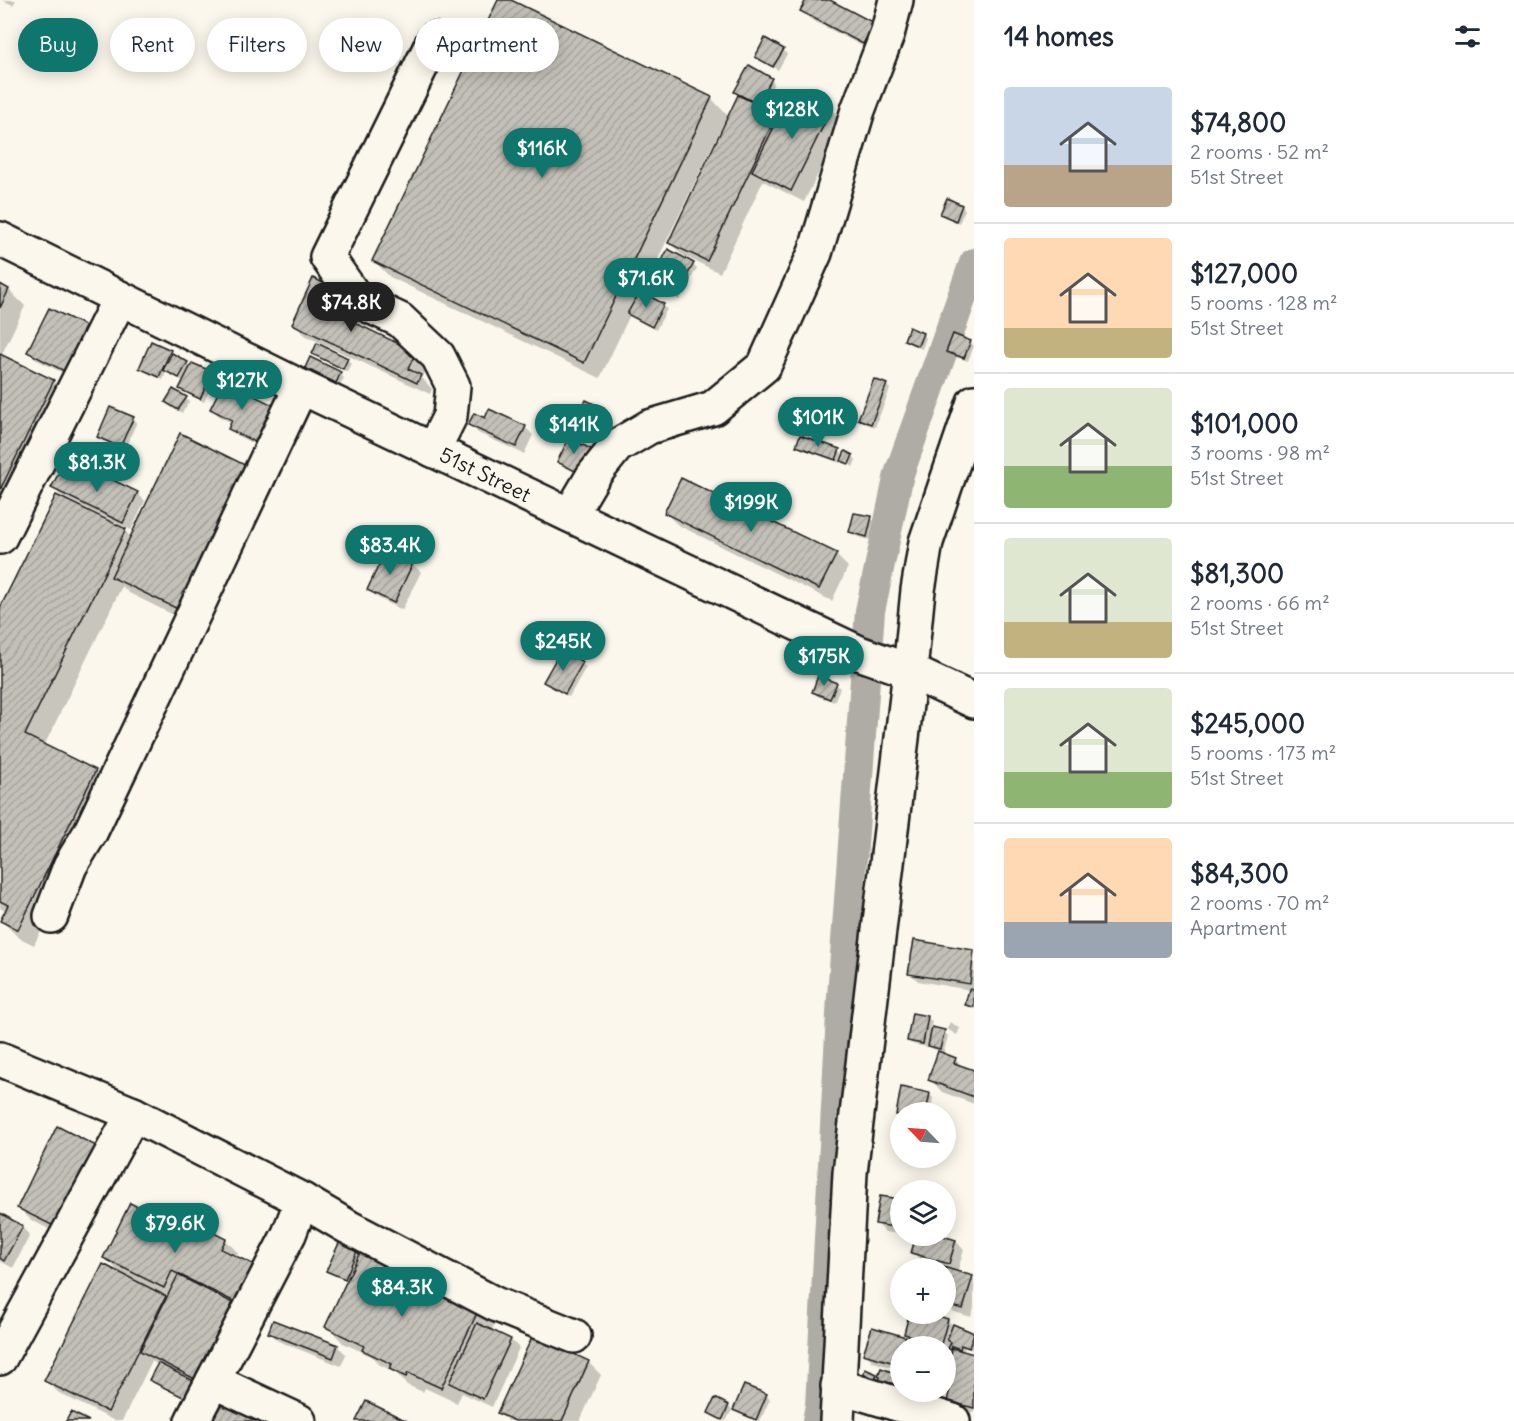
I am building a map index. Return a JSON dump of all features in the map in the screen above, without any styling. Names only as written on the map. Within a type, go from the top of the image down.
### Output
[{"type":"street","points":[[570,515],[593,476],[617,446],[649,427],[713,408],[764,366],[815,253],[858,110],[887,35],[896,0]]},
{"type":"street","points":[[418,72],[327,257],[357,300],[400,320],[438,356],[453,386],[450,416],[433,450]]},
{"type":"street","name":"51st Street","points":[[0,239],[300,387],[859,653],[901,668],[974,701]]},
{"type":"street","points":[[0,537],[120,298]]},
{"type":"street","points":[[51,916],[70,866],[90,833],[300,387]]},
{"type":"street","points":[[837,1421],[849,1173],[901,668],[926,542],[961,477],[974,402]]},
{"type":"street","points":[[0,1059],[133,1114],[302,1200],[348,1227],[495,1304],[574,1336]]},
{"type":"street","points":[[0,1358],[133,1114]]},
{"type":"street","points":[[192,1421],[289,1234],[302,1200]]},
{"type":"street","points":[[213,1381],[299,1421]]},
{"type":"street","points":[[838,1386],[953,1421]]},
{"type":"building","points":[[498,0],[511,0],[548,18],[489,18]]},
{"type":"building","points":[[806,0],[830,0],[874,23],[863,44],[800,11]]},
{"type":"building","points":[[559,23],[712,97],[584,363],[372,261],[463,72],[559,72]]},
{"type":"building","points":[[765,38],[784,49],[773,67],[755,57]]},
{"type":"building","points":[[749,65],[772,78],[758,104],[734,92]]},
{"type":"building","points":[[793,89],[832,108],[791,191],[752,171]]},
{"type":"building","points":[[738,95],[777,114],[707,261],[668,243]]},
{"type":"building","points":[[947,198],[962,205],[956,221],[940,214]]},
{"type":"building","points":[[668,249],[694,263],[675,297],[661,290],[669,276],[657,270]]},
{"type":"building","points":[[313,278],[336,289],[326,309],[416,352],[408,369],[421,375],[417,383],[292,324]]},
{"type":"building","points":[[0,284],[9,289],[0,308]]},
{"type":"building","points":[[640,291],[664,304],[652,327],[627,314]]},
{"type":"building","points":[[49,308],[92,329],[70,374],[27,352]]},
{"type":"building","points":[[909,327],[923,333],[918,346],[904,340]]},
{"type":"building","points":[[953,334],[971,341],[964,358],[946,352]]},
{"type":"building","points":[[151,341],[171,350],[159,377],[139,368]]},
{"type":"building","points":[[317,343],[348,358],[343,369],[312,354]]},
{"type":"building","points":[[172,353],[188,362],[179,378],[163,370]]},
{"type":"building","points":[[0,354],[54,380],[0,490]]},
{"type":"building","points":[[310,357],[341,372],[336,383],[305,368]]},
{"type":"building","points":[[192,363],[213,372],[200,399],[179,389]]},
{"type":"building","points":[[874,379],[887,384],[871,424],[858,419]]},
{"type":"building","points":[[224,381],[273,405],[255,442],[228,429],[232,420],[210,409]]},
{"type":"building","points":[[173,389],[187,397],[178,410],[165,402]]},
{"type":"building","points":[[586,400],[601,407],[588,433],[573,426]]},
{"type":"building","points":[[110,407],[134,417],[120,447],[97,437]]},
{"type":"building","points":[[489,409],[526,426],[516,447],[468,425],[474,413],[485,418]]},
{"type":"building","points":[[180,433],[251,468],[182,611],[111,577]]},
{"type":"building","points":[[800,435],[840,449],[836,460],[796,446]]},
{"type":"building","points":[[569,438],[591,449],[579,473],[557,462]]},
{"type":"building","points":[[845,451],[853,455],[849,464],[841,461]]},
{"type":"building","points":[[62,467],[83,478],[88,468],[138,492],[123,523],[51,488]]},
{"type":"building","points":[[681,478],[837,553],[819,589],[664,513]]},
{"type":"building","points":[[56,495],[126,529],[25,735],[96,770],[18,930],[0,921],[8,905],[0,901],[0,608]]},
{"type":"building","points":[[854,513],[872,516],[867,537],[849,532]]},
{"type":"building","points":[[386,550],[413,563],[394,603],[367,590]]},
{"type":"building","points":[[561,650],[583,662],[565,694],[543,682]]},
{"type":"building","points":[[818,676],[837,683],[830,699],[812,692]]},
{"type":"building","points":[[914,940],[974,950],[970,984],[908,974]]},
{"type":"building","points":[[969,989],[974,990],[974,1007],[965,1005]]},
{"type":"building","points":[[912,1013],[928,1016],[923,1044],[907,1041]]},
{"type":"building","points":[[932,1027],[945,1030],[940,1049],[928,1046]]},
{"type":"building","points":[[938,1051],[956,1058],[954,1063],[974,1070],[974,1097],[928,1080]]},
{"type":"building","points":[[901,1087],[930,1093],[928,1102],[898,1102]]},
{"type":"building","points":[[57,1126],[102,1149],[62,1230],[17,1208]]},
{"type":"building","points":[[880,1196],[890,1198],[890,1226],[875,1224]]},
{"type":"building","points":[[130,1203],[203,1239],[208,1230],[226,1239],[221,1249],[253,1264],[235,1302],[172,1271],[164,1288],[103,1258]]},
{"type":"building","points":[[0,1213],[23,1226],[4,1261],[0,1258]]},
{"type":"building","points":[[340,1241],[358,1249],[345,1279],[326,1271]]},
{"type":"building","points":[[363,1246],[480,1307],[441,1388],[408,1373],[406,1377],[389,1369],[392,1364],[362,1350],[364,1346],[325,1327]]},
{"type":"building","points":[[913,1246],[954,1246],[951,1258],[928,1258],[911,1253]]},
{"type":"building","points":[[103,1264],[166,1296],[108,1412],[44,1381]]},
{"type":"building","points":[[956,1271],[973,1276],[963,1309],[956,1307]]},
{"type":"building","points":[[178,1275],[233,1303],[195,1379],[140,1351]]},
{"type":"building","points":[[273,1320],[338,1345],[333,1358],[268,1333]]},
{"type":"building","points":[[477,1323],[511,1339],[483,1399],[449,1383]]},
{"type":"building","points":[[906,1324],[947,1324],[943,1336],[904,1334]]},
{"type":"building","points":[[953,1324],[974,1333],[969,1348],[961,1345],[960,1349],[956,1348],[956,1336],[948,1336]]},
{"type":"building","points":[[872,1327],[903,1336],[890,1336],[890,1362],[863,1354]]},
{"type":"building","points":[[533,1335],[589,1361],[562,1421],[515,1421],[497,1413]]},
{"type":"building","points":[[956,1349],[974,1354],[974,1408],[951,1402],[956,1402]]},
{"type":"building","points":[[158,1363],[194,1381],[185,1398],[149,1380]]},
{"type":"building","points":[[881,1368],[890,1371],[890,1385],[879,1381]]},
{"type":"building","points":[[865,1369],[877,1374],[874,1383],[862,1379]]},
{"type":"building","points":[[744,1385],[767,1394],[756,1420],[733,1410]]},
{"type":"building","points":[[715,1398],[729,1405],[722,1420],[708,1413]]},
{"type":"building","points":[[213,1399],[258,1421],[202,1421]]},
{"type":"building","points":[[366,1401],[407,1421],[356,1421]]},
{"type":"building","points":[[71,1412],[89,1421],[66,1421]]},
{"type":"waterway","points":[[817,1421],[820,1406],[842,996],[870,611],[899,474],[974,263]]}]
